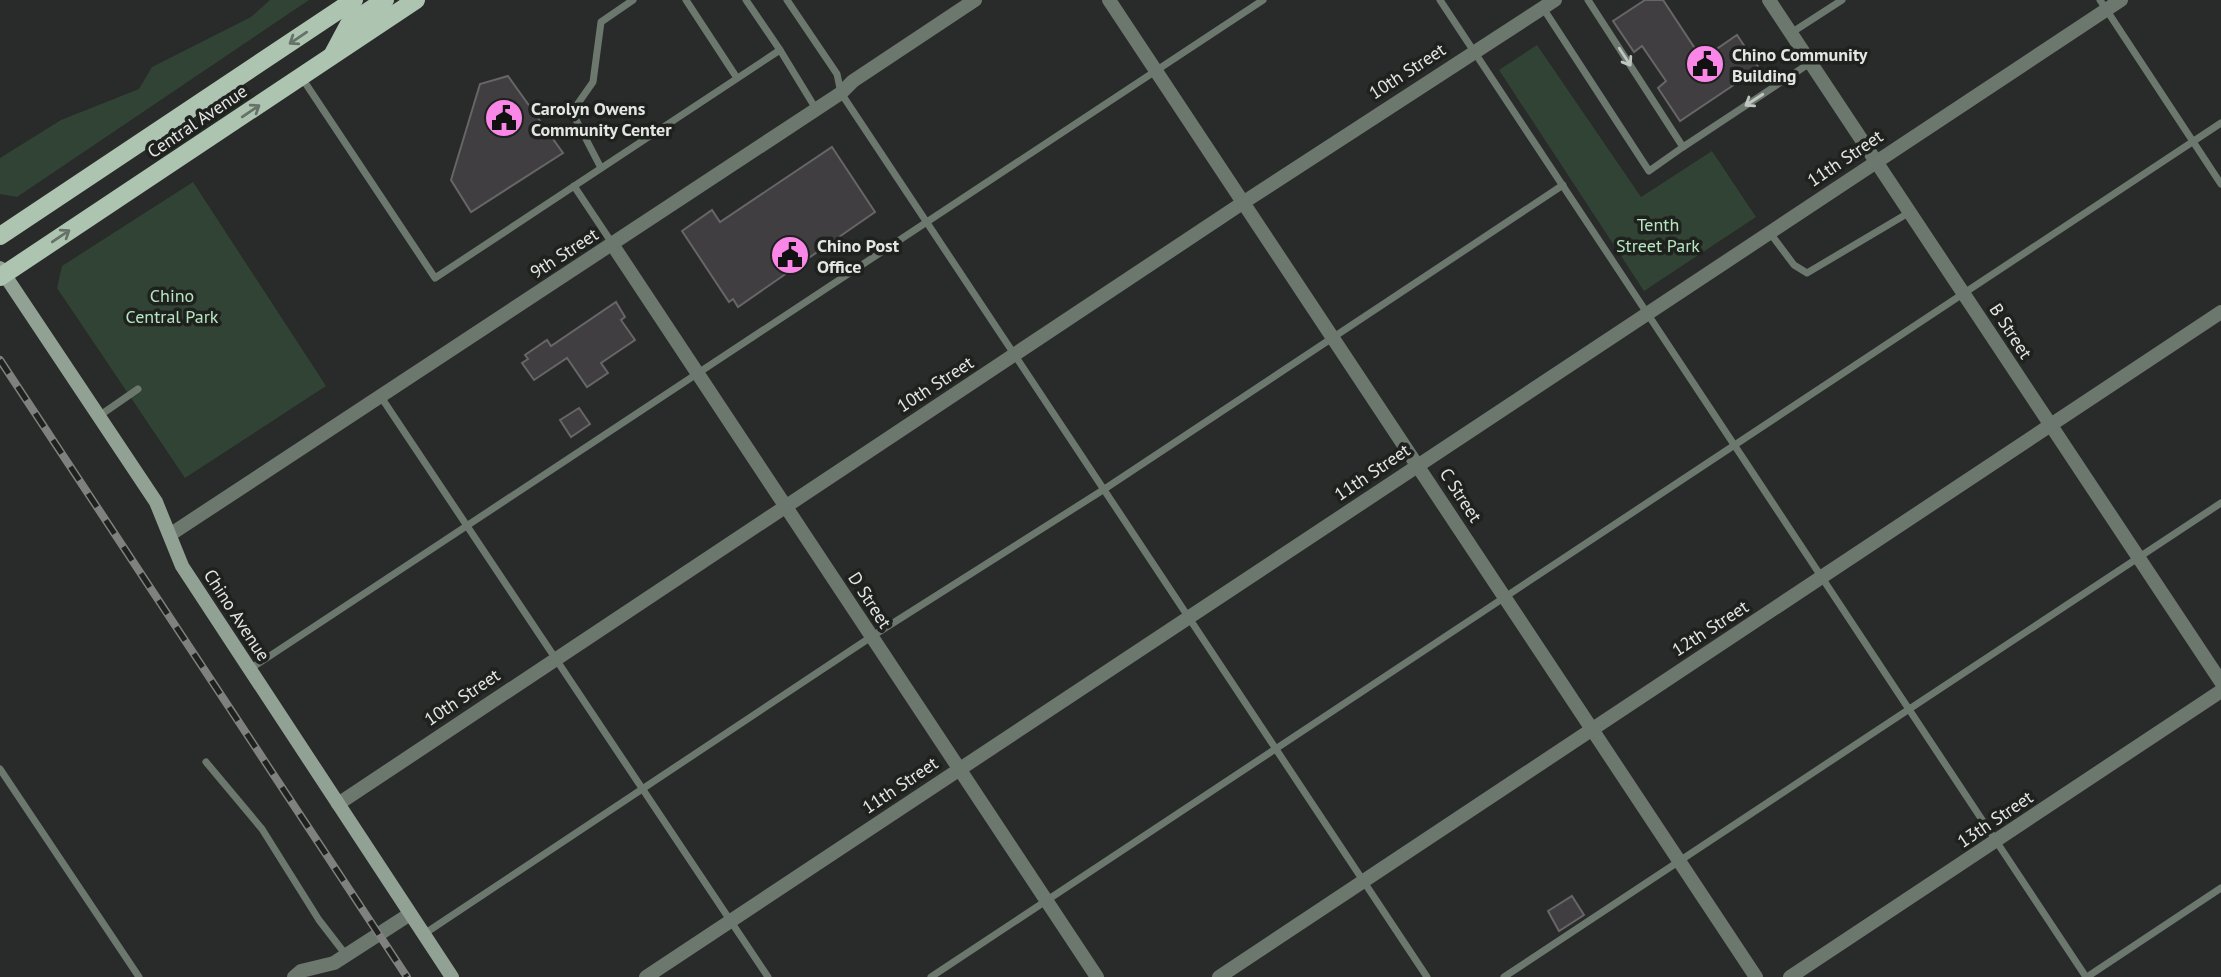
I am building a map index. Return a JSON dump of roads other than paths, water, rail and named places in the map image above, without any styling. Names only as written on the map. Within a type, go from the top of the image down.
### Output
[{"type":"main road","name":"Central Avenue","points":[[0,236],[354,0]]},
{"type":"main road","points":[[331,57],[349,24],[385,0]]},
{"type":"main road","name":"Central Avenue","points":[[1,273],[416,0]]},
{"type":"main road","name":"Chino Avenue","points":[[1,273],[156,502],[182,566],[453,977]]},
{"type":"street","name":"9th Street","points":[[171,534],[841,93],[853,81],[955,5],[975,0]]},
{"type":"street","name":"C Street","points":[[1109,0],[1756,977]]},
{"type":"street","name":"B Street","points":[[1769,0],[1877,159],[2050,426],[2221,682]]},
{"type":"street","name":"11th Street","points":[[646,977],[1770,233],[2103,5],[2121,0]]},
{"type":"street","name":"10th Street","points":[[338,804],[785,505],[1474,50],[1485,47],[1548,4]]},
{"type":"street","name":"D Street","points":[[612,244],[1097,977]]},
{"type":"street","name":"12th Street","points":[[1219,977],[2221,312]]},
{"type":"street","name":"13th Street","points":[[1790,977],[2221,691]]},
{"type":"street","points":[[294,977],[301,971],[334,963],[410,914]]},
{"type":"lane","points":[[601,168],[572,112],[593,82],[601,22],[633,0]]},
{"type":"lane","points":[[746,0],[817,109]]},
{"type":"lane","points":[[787,0],[837,74],[841,93],[1427,977]]},
{"type":"lane","points":[[249,670],[467,523],[698,374],[916,227],[927,223],[1263,0]]},
{"type":"lane","points":[[1440,0],[2086,977],[2221,888]]},
{"type":"lane","points":[[1588,0],[1683,147]]},
{"type":"lane","points":[[1791,33],[1842,0]]},
{"type":"lane","points":[[688,1],[737,78]]},
{"type":"lane","points":[[1548,4],[1648,171],[1811,63]]},
{"type":"lane","points":[[2103,5],[2221,184]]},
{"type":"lane","points":[[302,77],[435,278],[780,50]]},
{"type":"lane","points":[[931,977],[2221,122]]},
{"type":"lane","points":[[424,934],[871,637],[1103,490],[1563,185]]},
{"type":"lane","points":[[574,186],[612,244]]},
{"type":"lane","points":[[1770,233],[1794,265],[1807,274],[1910,211]]},
{"type":"lane","points":[[99,416],[138,389]]},
{"type":"lane","points":[[381,397],[768,977]]},
{"type":"lane","points":[[1504,977],[2221,503]]},
{"type":"lane","points":[[206,762],[262,829],[319,920],[346,955]]},
{"type":"lane","points":[[0,769],[139,977]]},
{"type":"railway","points":[[0,360],[407,977]]},
{"type":"place","name":"Chino Community Building","points":[[1705,64]]},
{"type":"place","name":"Carolyn Owens Community Center","points":[[504,118]]},
{"type":"place","name":"Chino Post Office","points":[[790,255]]},
{"type":"park label","name":"Tenth Street Park","points":[[1658,234]]},
{"type":"park label","name":"Chino Central Park","points":[[172,305]]}]
